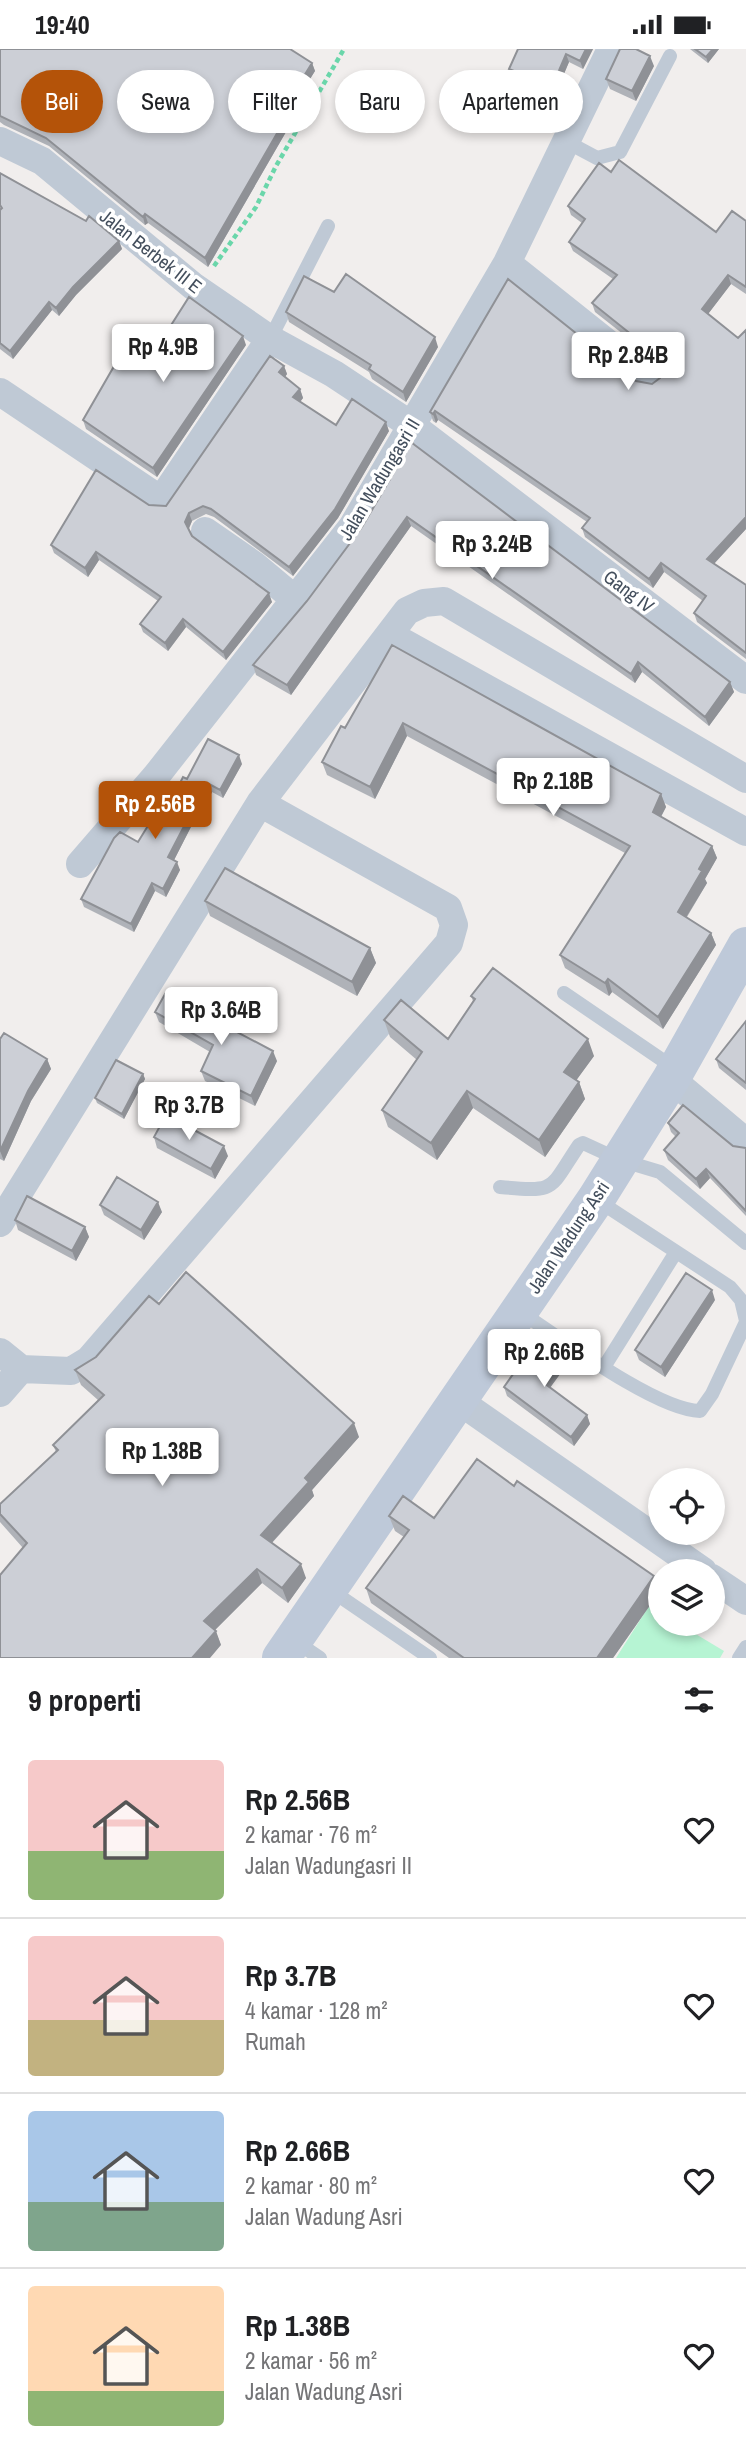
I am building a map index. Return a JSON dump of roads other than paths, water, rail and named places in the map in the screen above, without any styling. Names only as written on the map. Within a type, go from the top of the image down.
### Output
[{"type":"main road","name":"Jalan Wadung Asri","points":[[298,1652],[328,1588],[596,1199],[673,1074],[746,946]]},
{"type":"street","name":"Jalan Wadungasri II","points":[[80,864],[156,776],[297,601],[352,527],[507,263],[611,49]]},
{"type":"street","name":"Jalan Berbek III E","points":[[0,141],[42,161],[193,286],[270,339],[334,374],[411,425]]},
{"type":"street","points":[[507,263],[650,377]]},
{"type":"street","points":[[0,392],[161,500],[270,339]]},
{"type":"street","name":"Gang IV","points":[[411,425],[746,680]]},
{"type":"street","points":[[205,531],[254,565],[297,601]]},
{"type":"street","points":[[0,1223],[260,803],[407,611],[424,603],[444,601],[746,779]]},
{"type":"street","points":[[390,635],[746,832]]},
{"type":"street","points":[[0,1393],[11,1360],[71,1371],[89,1360],[449,943],[454,925],[448,908],[260,803]]},
{"type":"street","points":[[673,1074],[746,1142]]},
{"type":"street","points":[[456,1399],[687,1559]]},
{"type":"street","points":[[725,1587],[746,1601]]},
{"type":"lane","points":[[566,142],[597,158],[620,152],[670,56]]},
{"type":"lane","points":[[270,339],[328,226]]},
{"type":"lane","points":[[564,993],[673,1074]]},
{"type":"lane","points":[[500,1187],[540,1190],[549,1188],[581,1143],[620,1160],[660,1172],[746,1243]]},
{"type":"lane","points":[[518,1310],[604,1367],[681,1410],[700,1411],[712,1394],[746,1322],[741,1300],[730,1287],[596,1199]]},
{"type":"lane","points":[[604,1367],[676,1252]]},
{"type":"lane","points":[[328,1588],[430,1658]]},
{"type":"lane","points":[[739,1658],[746,1647]]}]
